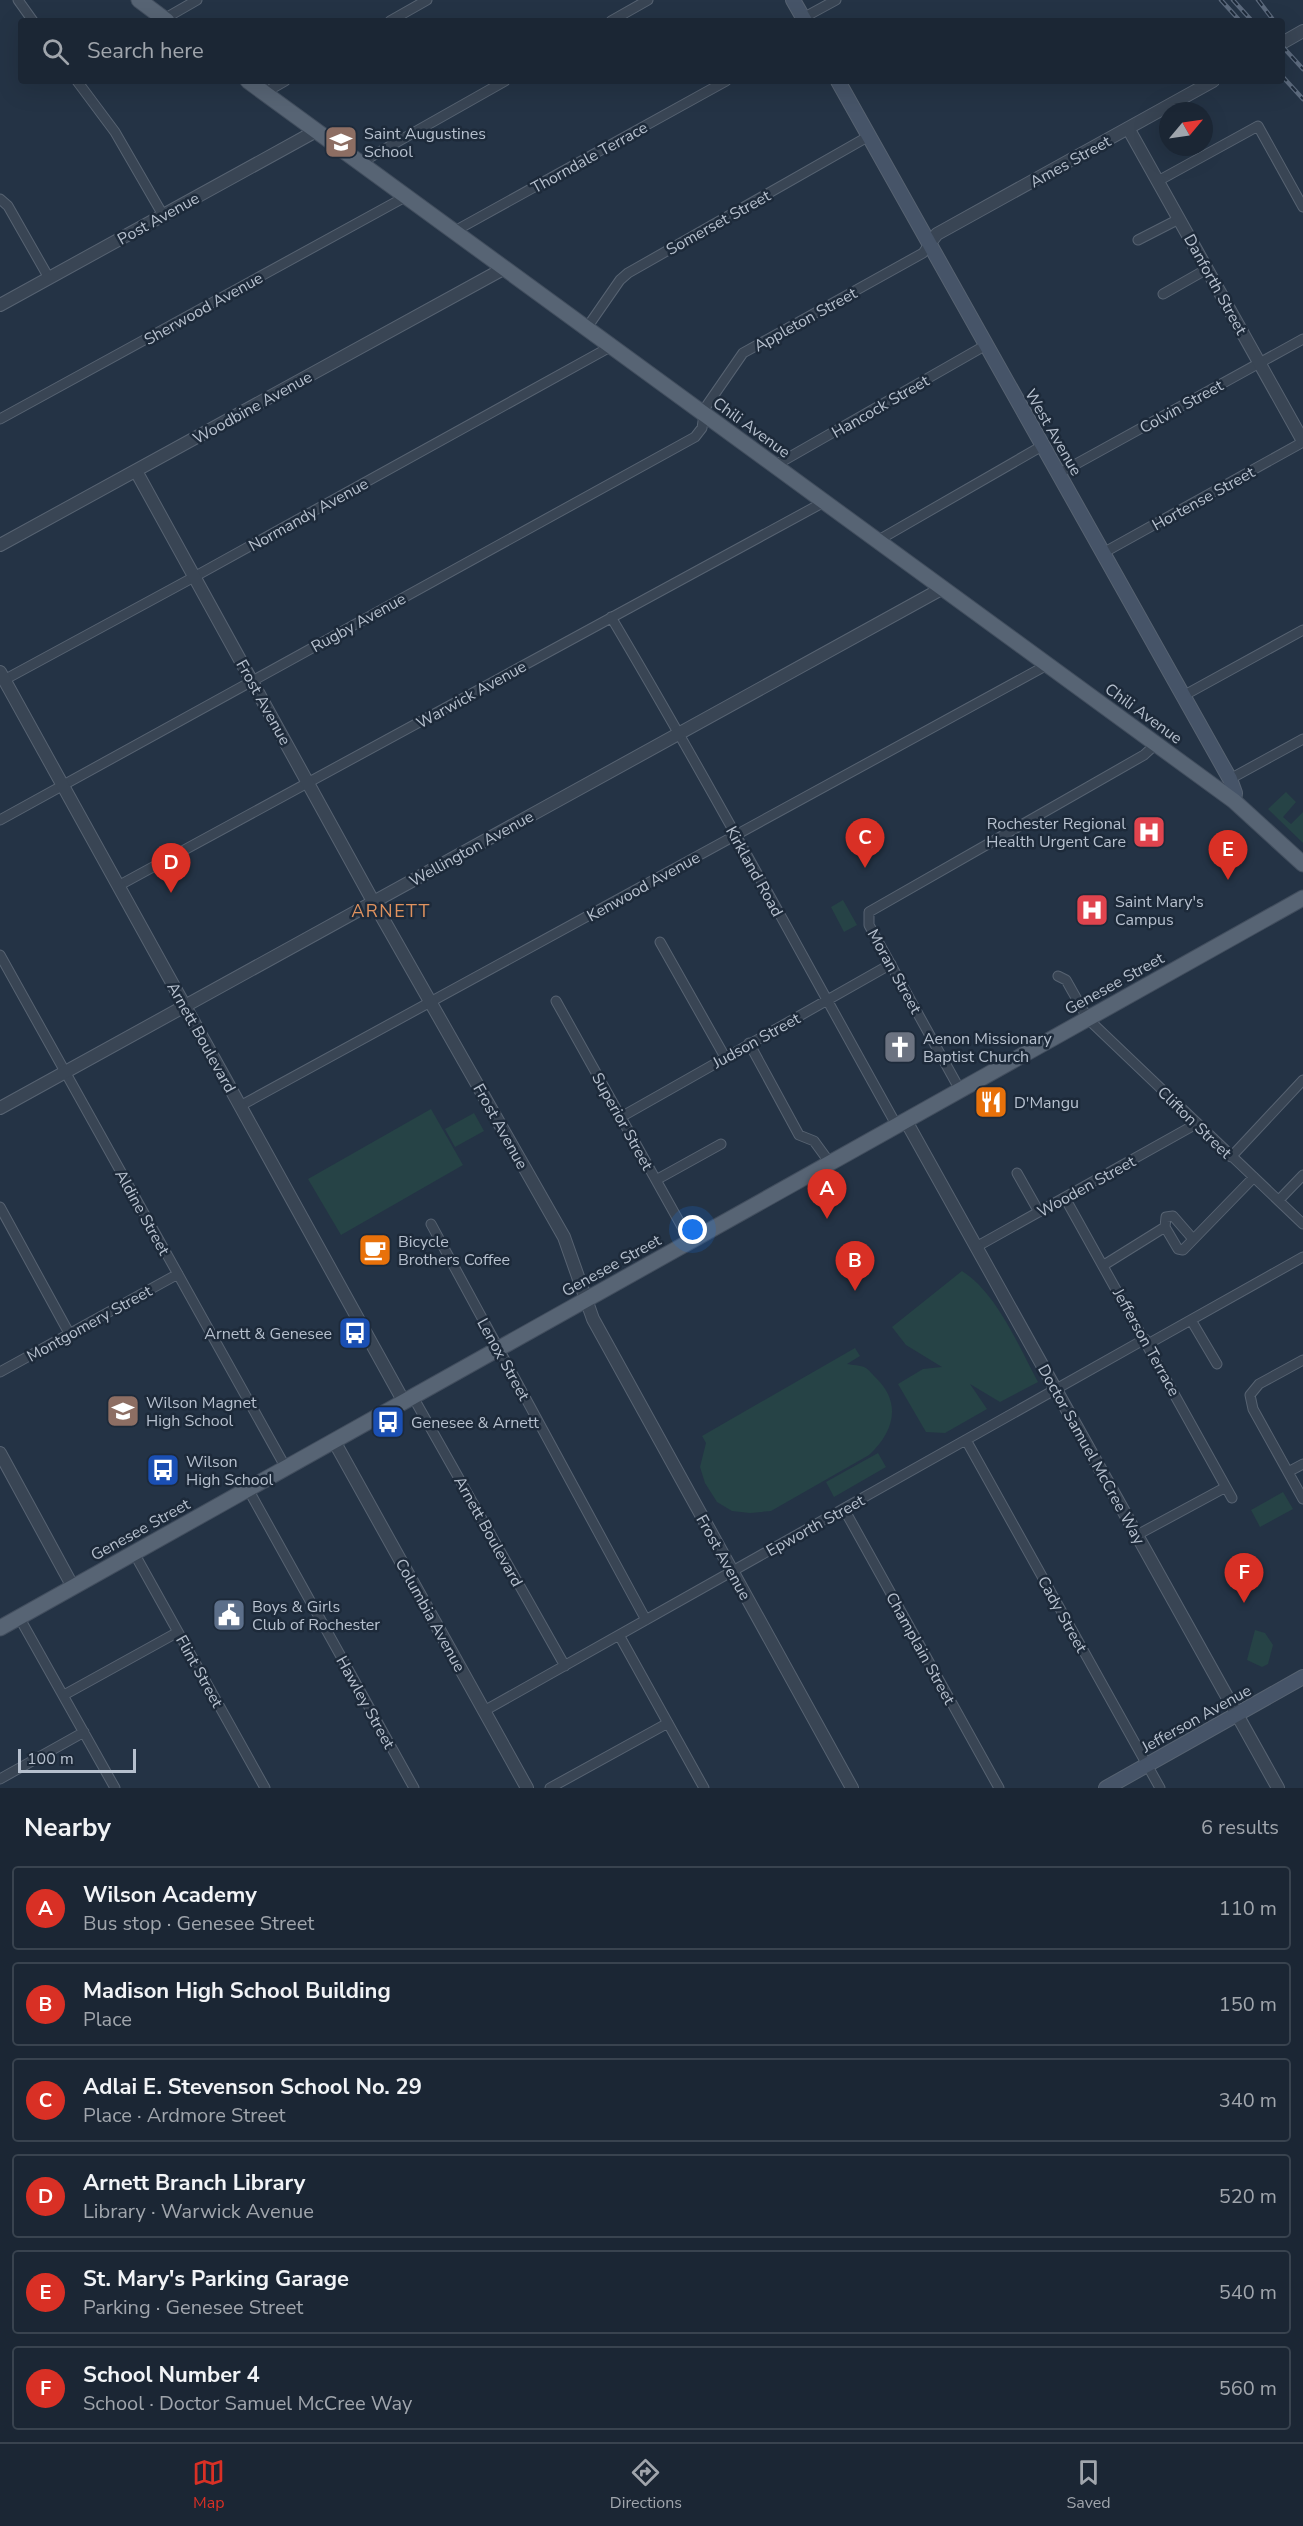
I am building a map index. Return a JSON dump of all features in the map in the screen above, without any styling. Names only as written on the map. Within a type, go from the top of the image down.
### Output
[{"type":"main road","points":[[139,0],[163,18]]},
{"type":"main road","points":[[793,0],[803,18]]},
{"type":"main road","name":"Chili Avenue","points":[[252,84],[1234,801],[1303,864]]},
{"type":"main road","name":"West Avenue","points":[[840,84],[1230,779],[1235,793],[1234,801]]},
{"type":"main road","name":"Genesee Street","points":[[0,1628],[1303,898]]},
{"type":"main road","name":"Jefferson Avenue","points":[[1106,1788],[1303,1677]]},
{"type":"street","points":[[18,0],[31,18]]},
{"type":"street","points":[[169,18],[197,0]]},
{"type":"street","points":[[395,18],[427,0]]},
{"type":"street","points":[[616,18],[648,0]]},
{"type":"street","points":[[807,18],[836,0]]},
{"type":"street","points":[[1285,41],[1303,31]]},
{"type":"street","points":[[79,84],[115,132],[163,215]]},
{"type":"street","points":[[264,93],[280,84]]},
{"type":"street","points":[[360,164],[500,84]]},
{"type":"street","name":"Thorndale Terrace","points":[[453,232],[721,84]]},
{"type":"street","name":"Ames Street","points":[[929,244],[937,234],[1208,84]]},
{"type":"street","points":[[1158,181],[1258,126],[1303,207]]},
{"type":"street","name":"Danforth Street","points":[[1128,128],[1303,442]]},
{"type":"street","name":"Post Avenue","points":[[0,305],[316,131]]},
{"type":"street","name":"Somerset Street","points":[[586,329],[620,280],[628,273],[869,136]]},
{"type":"street","name":"Sherwood Avenue","points":[[0,419],[405,197]]},
{"type":"street","points":[[0,199],[8,206],[49,278]]},
{"type":"street","points":[[1138,240],[1179,219]]},
{"type":"street","name":"Appleton Street","points":[[706,416],[705,408],[742,354],[923,253],[929,244]]},
{"type":"street","name":"Woodbine Avenue","points":[[0,545],[503,269]]},
{"type":"street","points":[[1163,294],[1207,269]]},
{"type":"street","name":"Colvin Street","points":[[1058,474],[1303,339]]},
{"type":"street","name":"Hancock Street","points":[[774,466],[986,345]]},
{"type":"street","name":"Normandy Avenue","points":[[2,676],[194,578],[610,346]]},
{"type":"street","name":"Rugby Avenue","points":[[0,820],[695,437],[702,428],[706,416]]},
{"type":"street","name":"Hortense Street","points":[[1103,554],[1303,442]]},
{"type":"street","points":[[876,541],[1042,446]]},
{"type":"street","name":"Frost Avenue","points":[[136,471],[374,903],[564,1237],[593,1319],[852,1788]]},
{"type":"street","name":"Warwick Avenue","points":[[118,886],[824,502]]},
{"type":"street","name":"Wellington Avenue","points":[[0,1108],[943,588]]},
{"type":"street","name":"Kirkland Road","points":[[611,617],[680,732],[734,835],[827,1000],[901,1123]]},
{"type":"street","points":[[1183,696],[1303,630]]},
{"type":"street","name":"Kenwood Avenue","points":[[240,1106],[1047,664]]},
{"type":"street","name":"Arnett Boulevard","points":[[2,676],[240,1106],[408,1400],[565,1665]]},
{"type":"street","points":[[1230,779],[1303,739]]},
{"type":"street","name":"Moran Street","points":[[960,1090],[869,925],[867,915],[873,908],[1144,755],[1156,744]]},
{"type":"street","points":[[660,942],[725,1057]]},
{"type":"street","name":"Aldine Street","points":[[0,955],[286,1468]]},
{"type":"street","name":"Judson Street","points":[[621,1117],[891,964]]},
{"type":"street","name":"Clifton Street","points":[[1058,976],[1066,980],[1088,1018],[1196,1124],[1303,1224]]},
{"type":"street","name":"Superior Street","points":[[556,1001],[690,1241]]},
{"type":"street","points":[[749,1043],[799,1135],[814,1141],[830,1163]]},
{"type":"street","points":[[1231,1157],[1303,1080]]},
{"type":"street","name":"Doctor Samuel McCree Way","points":[[901,1123],[976,1247],[1278,1788]]},
{"type":"street","name":"Wooden Street","points":[[976,1247],[1196,1124]]},
{"type":"street","points":[[656,1180],[721,1144]]},
{"type":"street","points":[[1017,1173],[1040,1212]]},
{"type":"street","points":[[1279,1200],[1303,1175]]},
{"type":"street","points":[[1193,1239],[1173,1216],[1166,1217],[1165,1227],[1180,1251],[1193,1239],[1254,1177]]},
{"type":"street","name":"Jefferson Terrace","points":[[1065,1198],[1232,1498]]},
{"type":"street","points":[[0,1207],[69,1332]]},
{"type":"street","name":"Lenox Street","points":[[431,1224],[646,1620]]},
{"type":"street","points":[[1104,1265],[1165,1227]]},
{"type":"street","name":"Epworth Street","points":[[484,1711],[1056,1390],[1191,1320],[1303,1257]]},
{"type":"street","name":"Montgomery Street","points":[[0,1372],[178,1274]]},
{"type":"street","points":[[1191,1320],[1217,1364]]},
{"type":"street","points":[[1303,1360],[1259,1384],[1250,1395],[1253,1409],[1303,1498]]},
{"type":"street","name":"Cady Street","points":[[966,1440],[1160,1788]]},
{"type":"street","name":"Columbia Avenue","points":[[334,1441],[527,1788]]},
{"type":"street","points":[[0,1453],[73,1587]]},
{"type":"street","points":[[1288,1472],[1303,1464]]},
{"type":"street","points":[[1137,1535],[1226,1487]]},
{"type":"street","name":"Hawley Street","points":[[248,1489],[414,1788]]},
{"type":"street","name":"Champlain Street","points":[[844,1509],[999,1788]]},
{"type":"street","name":"Flint Street","points":[[134,1553],[265,1788]]},
{"type":"street","points":[[19,1617],[115,1788]]},
{"type":"street","points":[[64,1695],[178,1632]]},
{"type":"street","points":[[619,1635],[704,1788]]},
{"type":"street","points":[[550,1788],[668,1723]]},
{"type":"street","points":[[0,1779],[84,1732]]},
{"type":"green space","points":[[1286,792],[1296,802],[1283,817],[1291,824],[1303,812],[1303,843],[1268,809]]},
{"type":"green space","points":[[843,900],[857,925],[844,932],[831,907]]},
{"type":"green space","points":[[431,1109],[463,1165],[341,1235],[308,1179]]},
{"type":"green space","points":[[474,1113],[484,1131],[455,1147],[445,1129]]},
{"type":"green space","points":[[962,1271],[975,1281],[996,1307],[1015,1337],[1038,1382],[1000,1402],[970,1384],[987,1409],[945,1433],[926,1432],[898,1384],[923,1369],[942,1367],[906,1345],[892,1327]]},
{"type":"green space","points":[[855,1348],[860,1356],[847,1364],[866,1368],[884,1388],[892,1407],[889,1427],[878,1446],[869,1455],[771,1511],[750,1513],[732,1511],[717,1502],[705,1483],[700,1467],[706,1443],[702,1436]]},
{"type":"green space","points":[[878,1453],[886,1467],[834,1497],[826,1482]]},
{"type":"green space","points":[[1283,1492],[1293,1509],[1260,1527],[1251,1510]]},
{"type":"green space","points":[[1255,1630],[1265,1633],[1273,1645],[1268,1664],[1262,1667],[1247,1660]]},
{"type":"railway","points":[[1221,0],[1237,18]]},
{"type":"railway","points":[[1233,0],[1249,18]]},
{"type":"railway","points":[[1258,0],[1272,18]]},
{"type":"railway","points":[[1285,49],[1303,69]]},
{"type":"railway","points":[[1285,79],[1303,99]]},
{"type":"place","name":"Saint Augustines School","points":[[341,142]]},
{"type":"place","name":"Rochester Regional Health Urgent Care","points":[[1149,832]]},
{"type":"place","name":"Adlai E. Stevenson School No. 29","points":[[865,868]]},
{"type":"place","name":"St. Mary's Parking Garage","points":[[1228,880]]},
{"type":"place","name":"Arnett Branch Library","points":[[171,893]]},
{"type":"place","name":"Saint Mary's Campus","points":[[1092,910]]},
{"type":"place","name":"Aenon Missionary Baptist Church","points":[[900,1047]]},
{"type":"place","name":"D'Mangu","points":[[991,1102]]},
{"type":"place","name":"Wilson Academy","points":[[827,1219]]},
{"type":"place","name":"Bicycle Brothers Coffee","points":[[375,1250]]},
{"type":"place","name":"Madison High School Building","points":[[855,1291]]},
{"type":"place","name":"Arnett & Genesee","points":[[355,1333]]},
{"type":"place","name":"Wilson Magnet High School","points":[[123,1411]]},
{"type":"place","name":"Genesee & Arnett","points":[[388,1422]]},
{"type":"place","name":"Wilson High School","points":[[163,1470]]},
{"type":"place","name":"School Number 4","points":[[1244,1603]]},
{"type":"place","name":"Boys & Girls Club of Rochester","points":[[229,1615]]},
{"type":"district","name":"ARNETT","points":[[391,911]]}]
